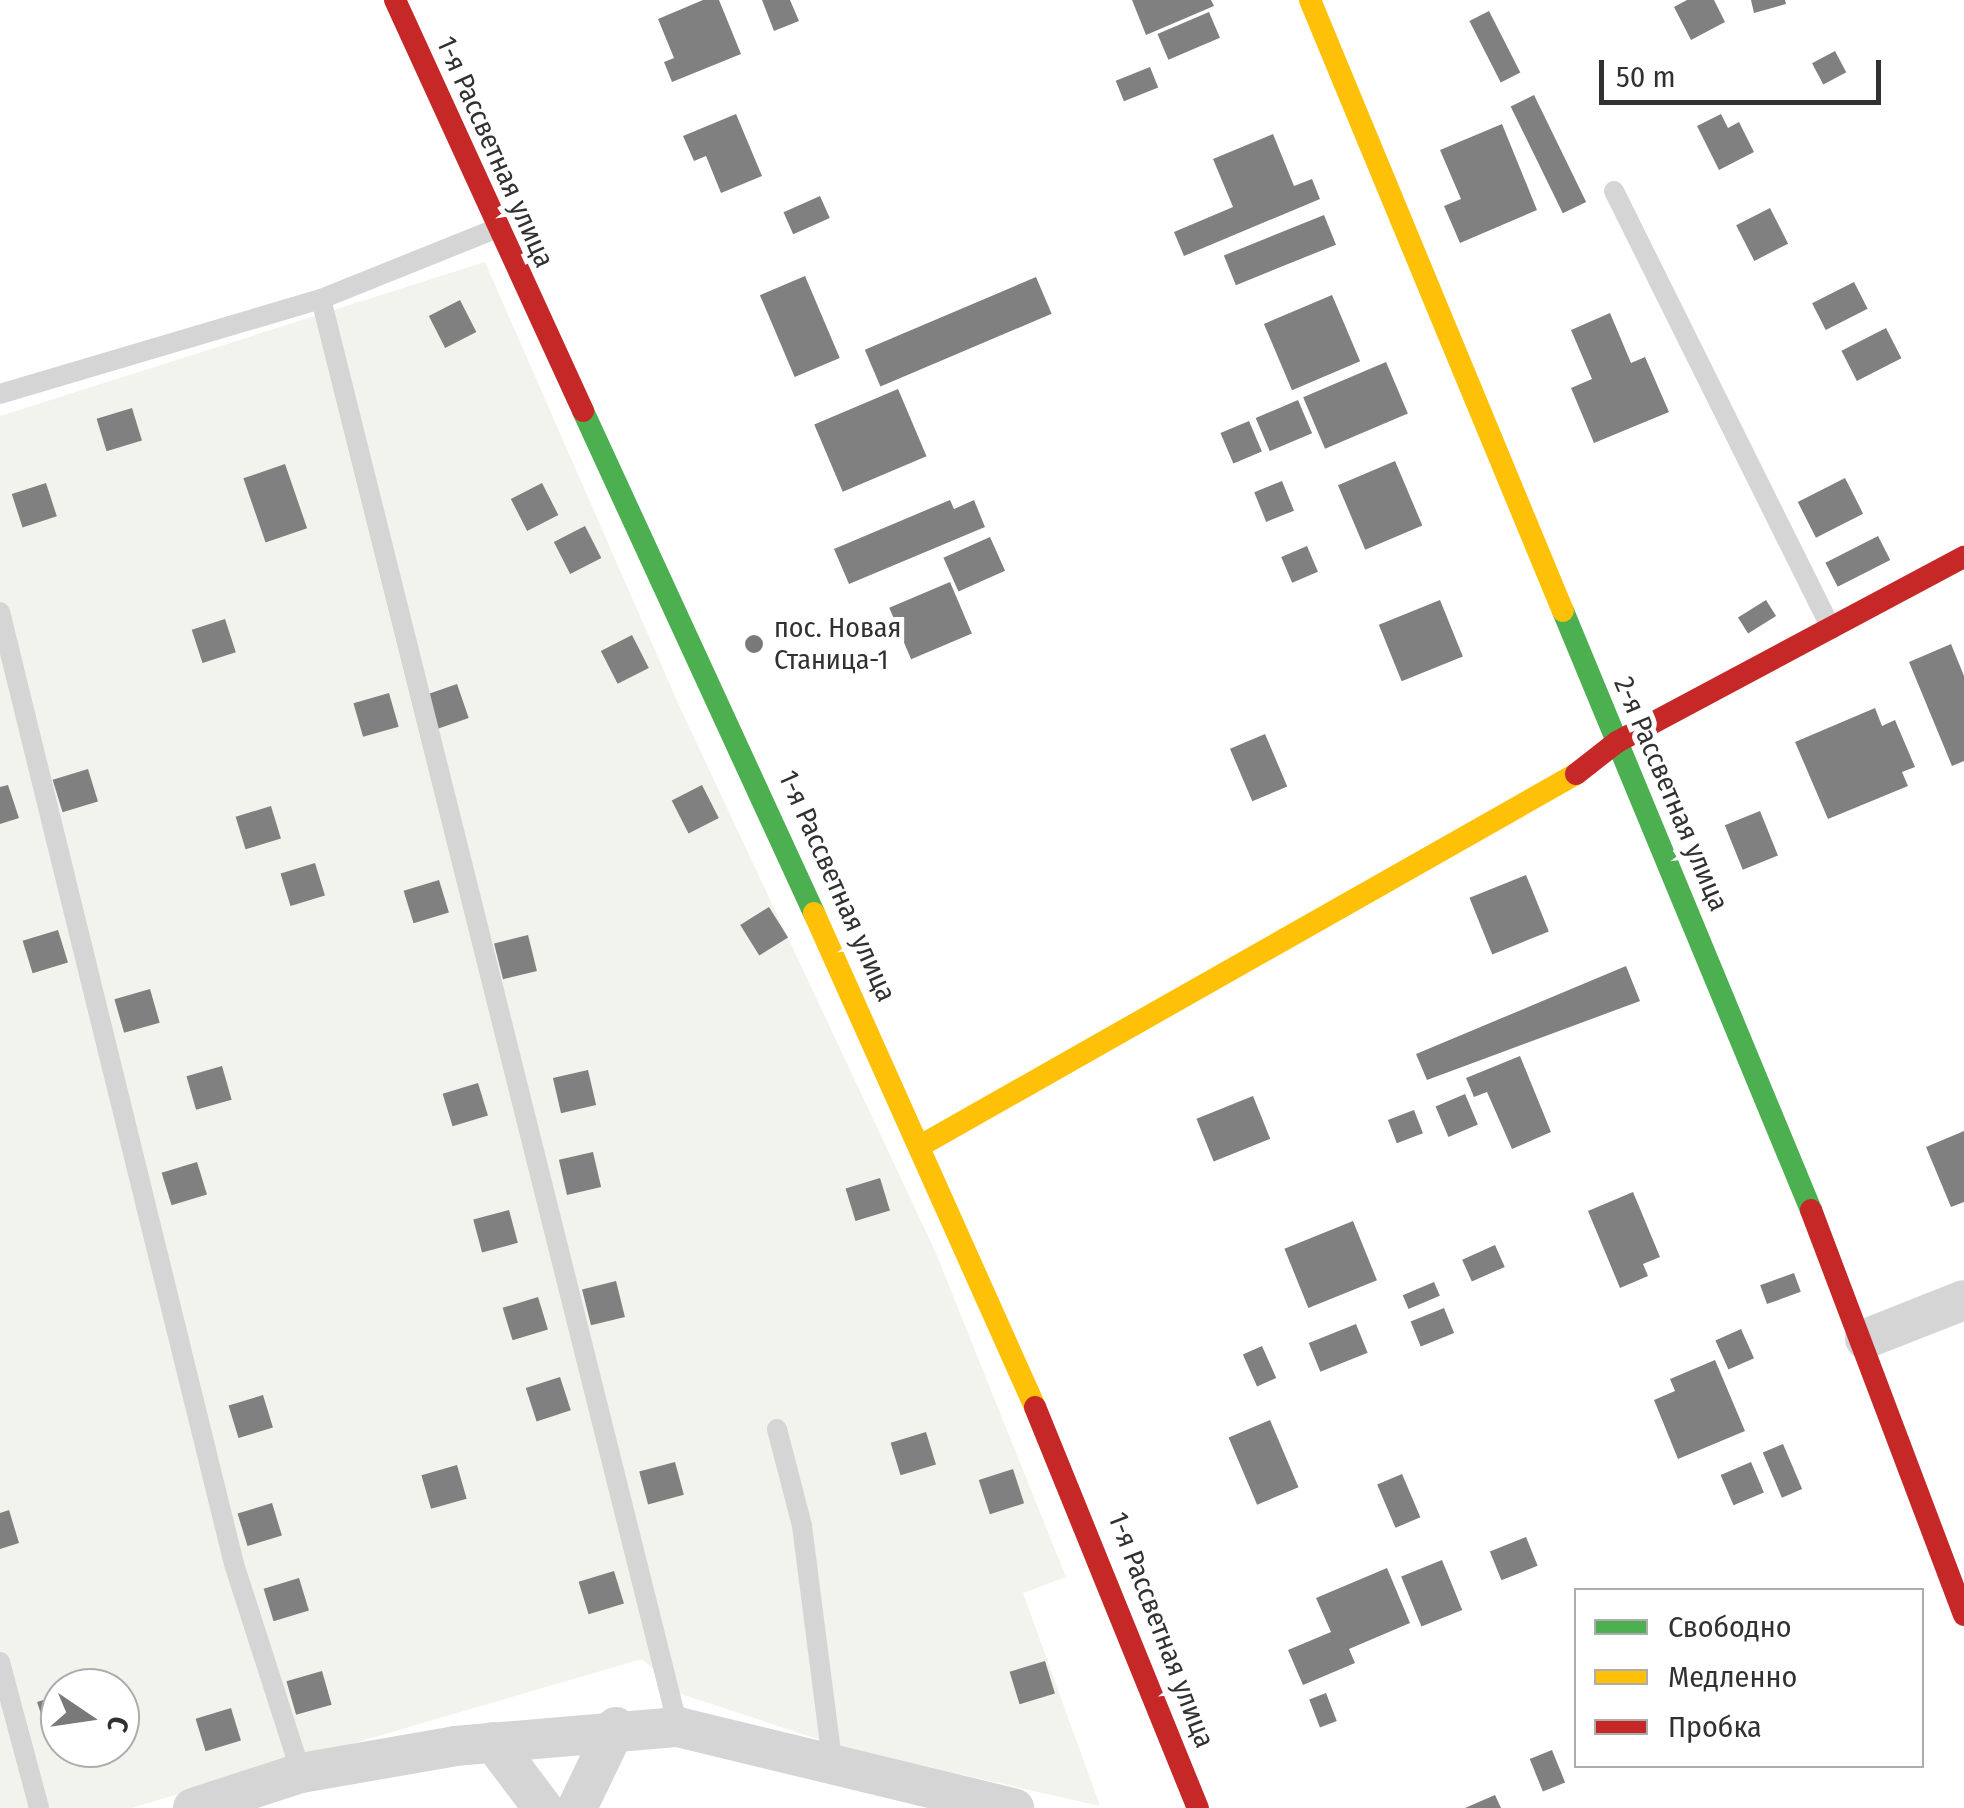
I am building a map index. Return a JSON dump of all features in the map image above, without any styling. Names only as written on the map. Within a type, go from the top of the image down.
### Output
[{"type":"street","name":"1-я Рассветная улица","points":[[395,0],[493,230],[614,466],[920,1146],[1100,1554],[1198,1808]]},
{"type":"street","name":"2-я Рассветная улица","points":[[1310,0],[1865,1339],[1964,1615]]},
{"type":"street","points":[[920,1146],[1570,780],[1617,742],[1964,557]]},
{"type":"street","points":[[1865,1339],[1964,1300]]},
{"type":"street","points":[[576,1808],[616,1727]]},
{"type":"street","points":[[192,1808],[302,1773],[616,1727],[678,1727],[832,1759],[1014,1808]]},
{"type":"street","points":[[493,1742],[543,1808]]},
{"type":"lane","points":[[1614,191],[1832,630]]},
{"type":"lane","points":[[0,394],[321,299],[493,230]]},
{"type":"lane","points":[[321,299],[678,1727]]},
{"type":"lane","points":[[0,612],[234,1564],[302,1773]]},
{"type":"lane","points":[[777,1428],[802,1526],[832,1759]]},
{"type":"lane","points":[[0,1662],[39,1808]]},
{"type":"shaded area","points":[[485,262],[682,712],[935,1251],[1066,1577],[1023,1593],[1100,1806],[845,1748],[681,1694],[642,1659],[131,1808],[0,1808],[0,416]]},
{"type":"building","points":[[703,0],[719,0],[741,54],[672,82],[664,62],[674,58],[658,19]]},
{"type":"building","points":[[762,0],[790,0],[799,21],[774,31]]},
{"type":"building","points":[[1132,0],[1211,0],[1214,6],[1146,35]]},
{"type":"building","points":[[1687,0],[1714,0],[1725,22],[1691,40],[1674,7]]},
{"type":"building","points":[[1751,0],[1785,0],[1786,4],[1754,13]]},
{"type":"building","points":[[1489,11],[1520,72],[1501,82],[1469,21]]},
{"type":"building","points":[[1209,12],[1220,38],[1168,60],[1157,34]]},
{"type":"building","points":[[1835,51],[1846,72],[1823,84],[1812,63]]},
{"type":"building","points":[[1150,67],[1158,87],[1124,101],[1116,81]]},
{"type":"building","points":[[1534,95],[1586,202],[1563,213],[1511,106]]},
{"type":"building","points":[[736,114],[762,176],[721,193],[706,156],[694,161],[683,136]]},
{"type":"building","points":[[1721,114],[1728,128],[1739,122],[1754,152],[1719,170],[1697,126]]},
{"type":"building","points":[[1502,124],[1537,210],[1460,243],[1444,206],[1461,199],[1440,150]]},
{"type":"building","points":[[1273,134],[1294,186],[1312,179],[1320,199],[1184,256],[1174,232],[1233,207],[1213,159]]},
{"type":"building","points":[[820,196],[830,218],[793,234],[783,212]]},
{"type":"building","points":[[1770,208],[1788,244],[1754,261],[1736,225]]},
{"type":"building","points":[[1324,215],[1336,245],[1236,285],[1224,255]]},
{"type":"building","points":[[805,276],[840,358],[795,377],[760,295]]},
{"type":"building","points":[[1036,277],[1052,314],[880,386],[865,350]]},
{"type":"building","points":[[1854,282],[1868,309],[1826,330],[1812,303]]},
{"type":"building","points":[[1332,295],[1360,361],[1292,390],[1264,324]]},
{"type":"building","points":[[460,300],[476,332],[445,348],[429,316]]},
{"type":"building","points":[[1610,313],[1631,363],[1645,357],[1669,412],[1594,443],[1571,388],[1592,379],[1571,330]]},
{"type":"building","points":[[1886,328],[1901,358],[1857,381],[1841,351]]},
{"type":"building","points":[[1386,362],[1408,414],[1325,449],[1303,397]]},
{"type":"building","points":[[898,389],[927,456],[843,492],[814,425]]},
{"type":"building","points":[[1298,400],[1312,433],[1270,451],[1256,418]]},
{"type":"building","points":[[132,408],[142,441],[107,451],[97,419]]},
{"type":"building","points":[[1249,421],[1262,451],[1233,463],[1220,433]]},
{"type":"building","points":[[1395,461],[1422,525],[1365,550],[1338,485]]},
{"type":"building","points":[[285,464],[307,528],[266,543],[243,478]]},
{"type":"building","points":[[1845,478],[1863,514],[1816,538],[1798,502]]},
{"type":"building","points":[[1282,481],[1294,511],[1266,522],[1254,492]]},
{"type":"building","points":[[46,483],[57,516],[23,527],[12,494]]},
{"type":"building","points":[[542,483],[558,515],[527,531],[511,499]]},
{"type":"building","points":[[950,500],[954,509],[974,500],[985,527],[849,584],[834,549]]},
{"type":"building","points":[[585,526],[601,558],[570,574],[554,542]]},
{"type":"building","points":[[1878,536],[1890,560],[1838,587],[1825,563]]},
{"type":"building","points":[[990,537],[1005,571],[958,592],[943,558]]},
{"type":"building","points":[[1307,546],[1318,572],[1292,583],[1281,557]]},
{"type":"building","points":[[950,582],[972,634],[911,659],[889,608]]},
{"type":"building","points":[[1440,600],[1463,657],[1402,681],[1379,625]]},
{"type":"building","points":[[1766,600],[1776,616],[1748,634],[1738,617]]},
{"type":"building","points":[[225,619],[236,652],[203,663],[192,630]]},
{"type":"building","points":[[632,635],[649,668],[618,684],[601,651]]},
{"type":"building","points":[[1951,644],[1964,676],[1964,761],[1952,766],[1909,662]]},
{"type":"building","points":[[457,684],[469,718],[436,729],[424,695]]},
{"type":"building","points":[[389,693],[399,727],[363,737],[353,703]]},
{"type":"building","points":[[1875,708],[1882,726],[1895,720],[1915,767],[1902,772],[1908,786],[1828,819],[1795,742]]},
{"type":"building","points":[[1265,734],[1287,786],[1252,801],[1230,749]]},
{"type":"building","points":[[88,769],[98,802],[63,812],[53,780]]},
{"type":"building","points":[[8,785],[19,818],[0,824],[0,787]]},
{"type":"building","points":[[702,785],[719,818],[689,833],[672,800]]},
{"type":"building","points":[[271,806],[281,839],[246,849],[236,817]]},
{"type":"building","points":[[1760,811],[1778,856],[1743,870],[1725,825]]},
{"type":"building","points":[[315,863],[325,896],[291,906],[281,874]]},
{"type":"building","points":[[1526,875],[1549,932],[1492,954],[1469,898]]},
{"type":"building","points":[[439,880],[449,913],[414,923],[404,891]]},
{"type":"building","points":[[769,907],[788,938],[759,956],[740,925]]},
{"type":"building","points":[[58,930],[68,963],[33,973],[23,941]]},
{"type":"building","points":[[528,935],[537,971],[503,979],[494,943]]},
{"type":"building","points":[[1626,966],[1640,1001],[1427,1080],[1416,1054]]},
{"type":"building","points":[[150,989],[160,1023],[124,1033],[114,999]]},
{"type":"building","points":[[1520,1056],[1551,1132],[1512,1149],[1487,1092],[1474,1097],[1466,1078]]},
{"type":"building","points":[[222,1066],[232,1100],[196,1110],[186,1076]]},
{"type":"building","points":[[588,1070],[596,1105],[561,1113],[553,1078]]},
{"type":"building","points":[[478,1083],[488,1116],[453,1126],[443,1094]]},
{"type":"building","points":[[1465,1094],[1478,1124],[1448,1137],[1436,1107]]},
{"type":"building","points":[[1253,1096],[1270,1139],[1214,1162],[1196,1119]]},
{"type":"building","points":[[1414,1110],[1423,1133],[1397,1143],[1388,1120]]},
{"type":"building","points":[[1964,1131],[1964,1202],[1951,1207],[1926,1147]]},
{"type":"building","points":[[593,1152],[601,1187],[567,1195],[559,1160]]},
{"type":"building","points":[[197,1162],[207,1195],[172,1205],[162,1173]]},
{"type":"building","points":[[880,1178],[890,1211],[856,1221],[846,1189]]},
{"type":"building","points":[[1633,1192],[1660,1257],[1643,1264],[1648,1276],[1620,1288],[1588,1211]]},
{"type":"building","points":[[509,1210],[518,1243],[482,1252],[473,1220]]},
{"type":"building","points":[[1353,1221],[1377,1280],[1308,1308],[1284,1249]]},
{"type":"building","points":[[1495,1245],[1505,1267],[1472,1282],[1462,1260]]},
{"type":"building","points":[[1794,1273],[1801,1292],[1767,1304],[1760,1285]]},
{"type":"building","points":[[616,1281],[625,1317],[591,1325],[582,1289]]},
{"type":"building","points":[[1434,1282],[1440,1296],[1409,1309],[1403,1295]]},
{"type":"building","points":[[538,1297],[548,1330],[513,1340],[503,1308]]},
{"type":"building","points":[[1444,1308],[1454,1333],[1421,1347],[1411,1321]]},
{"type":"building","points":[[1356,1324],[1368,1353],[1320,1372],[1309,1343]]},
{"type":"building","points":[[1741,1329],[1754,1358],[1728,1370],[1715,1340]]},
{"type":"building","points":[[1262,1346],[1276,1378],[1257,1387],[1243,1355]]},
{"type":"building","points":[[1715,1360],[1745,1431],[1678,1459],[1654,1400],[1675,1391],[1670,1379]]},
{"type":"building","points":[[560,1377],[571,1410],[537,1421],[526,1388]]},
{"type":"building","points":[[263,1395],[273,1428],[239,1438],[229,1406]]},
{"type":"building","points":[[1270,1420],[1299,1487],[1257,1505],[1229,1438]]},
{"type":"building","points":[[926,1432],[936,1465],[901,1475],[891,1443]]},
{"type":"building","points":[[1783,1444],[1802,1489],[1782,1498],[1763,1453]]},
{"type":"building","points":[[675,1462],[684,1495],[648,1504],[639,1472]]},
{"type":"building","points":[[1751,1462],[1764,1492],[1734,1505],[1721,1475]]},
{"type":"building","points":[[457,1465],[467,1499],[431,1509],[421,1475]]},
{"type":"building","points":[[1013,1469],[1024,1503],[990,1514],[979,1480]]},
{"type":"building","points":[[1402,1474],[1420,1517],[1396,1528],[1377,1485]]},
{"type":"building","points":[[272,1503],[282,1536],[248,1546],[238,1514]]},
{"type":"building","points":[[9,1510],[19,1543],[0,1549],[0,1513]]},
{"type":"building","points":[[1526,1537],[1538,1566],[1501,1580],[1490,1552]]},
{"type":"building","points":[[1442,1560],[1462,1610],[1421,1627],[1401,1576]]},
{"type":"building","points":[[1387,1568],[1410,1623],[1349,1649],[1355,1663],[1303,1685],[1288,1650],[1331,1632],[1316,1598]]},
{"type":"building","points":[[614,1571],[624,1604],[589,1614],[579,1582]]},
{"type":"building","points":[[299,1578],[309,1611],[274,1621],[264,1589]]},
{"type":"building","points":[[1045,1661],[1055,1694],[1020,1704],[1010,1672]]},
{"type":"building","points":[[322,1671],[332,1705],[296,1715],[286,1681]]},
{"type":"building","points":[[1326,1693],[1337,1721],[1320,1727],[1309,1699]]},
{"type":"building","points":[[231,1708],[241,1741],[206,1751],[196,1719]]},
{"type":"building","points":[[1552,1750],[1565,1782],[1543,1791],[1530,1759]]},
{"type":"building","points":[[1495,1795],[1501,1808],[1465,1808]]},
{"type":"traffic: fast","points":[[583,411],[814,913]]},
{"type":"traffic: fast","points":[[1563,611],[1811,1210]]},
{"type":"traffic: slow","points":[[1310,0],[1563,611]]},
{"type":"traffic: slow","points":[[920,1146],[1576,774]]},
{"type":"traffic: slow","points":[[814,913],[1035,1407]]},
{"type":"traffic: jam","points":[[395,0],[583,411]]},
{"type":"traffic: jam","points":[[1576,774],[1617,742],[1964,557]]},
{"type":"traffic: jam","points":[[1811,1210],[1964,1615]]},
{"type":"traffic: jam","points":[[1035,1407],[1198,1808]]},
{"type":"place","name":"пос. Новая Станица-1","points":[[754,644]]}]
